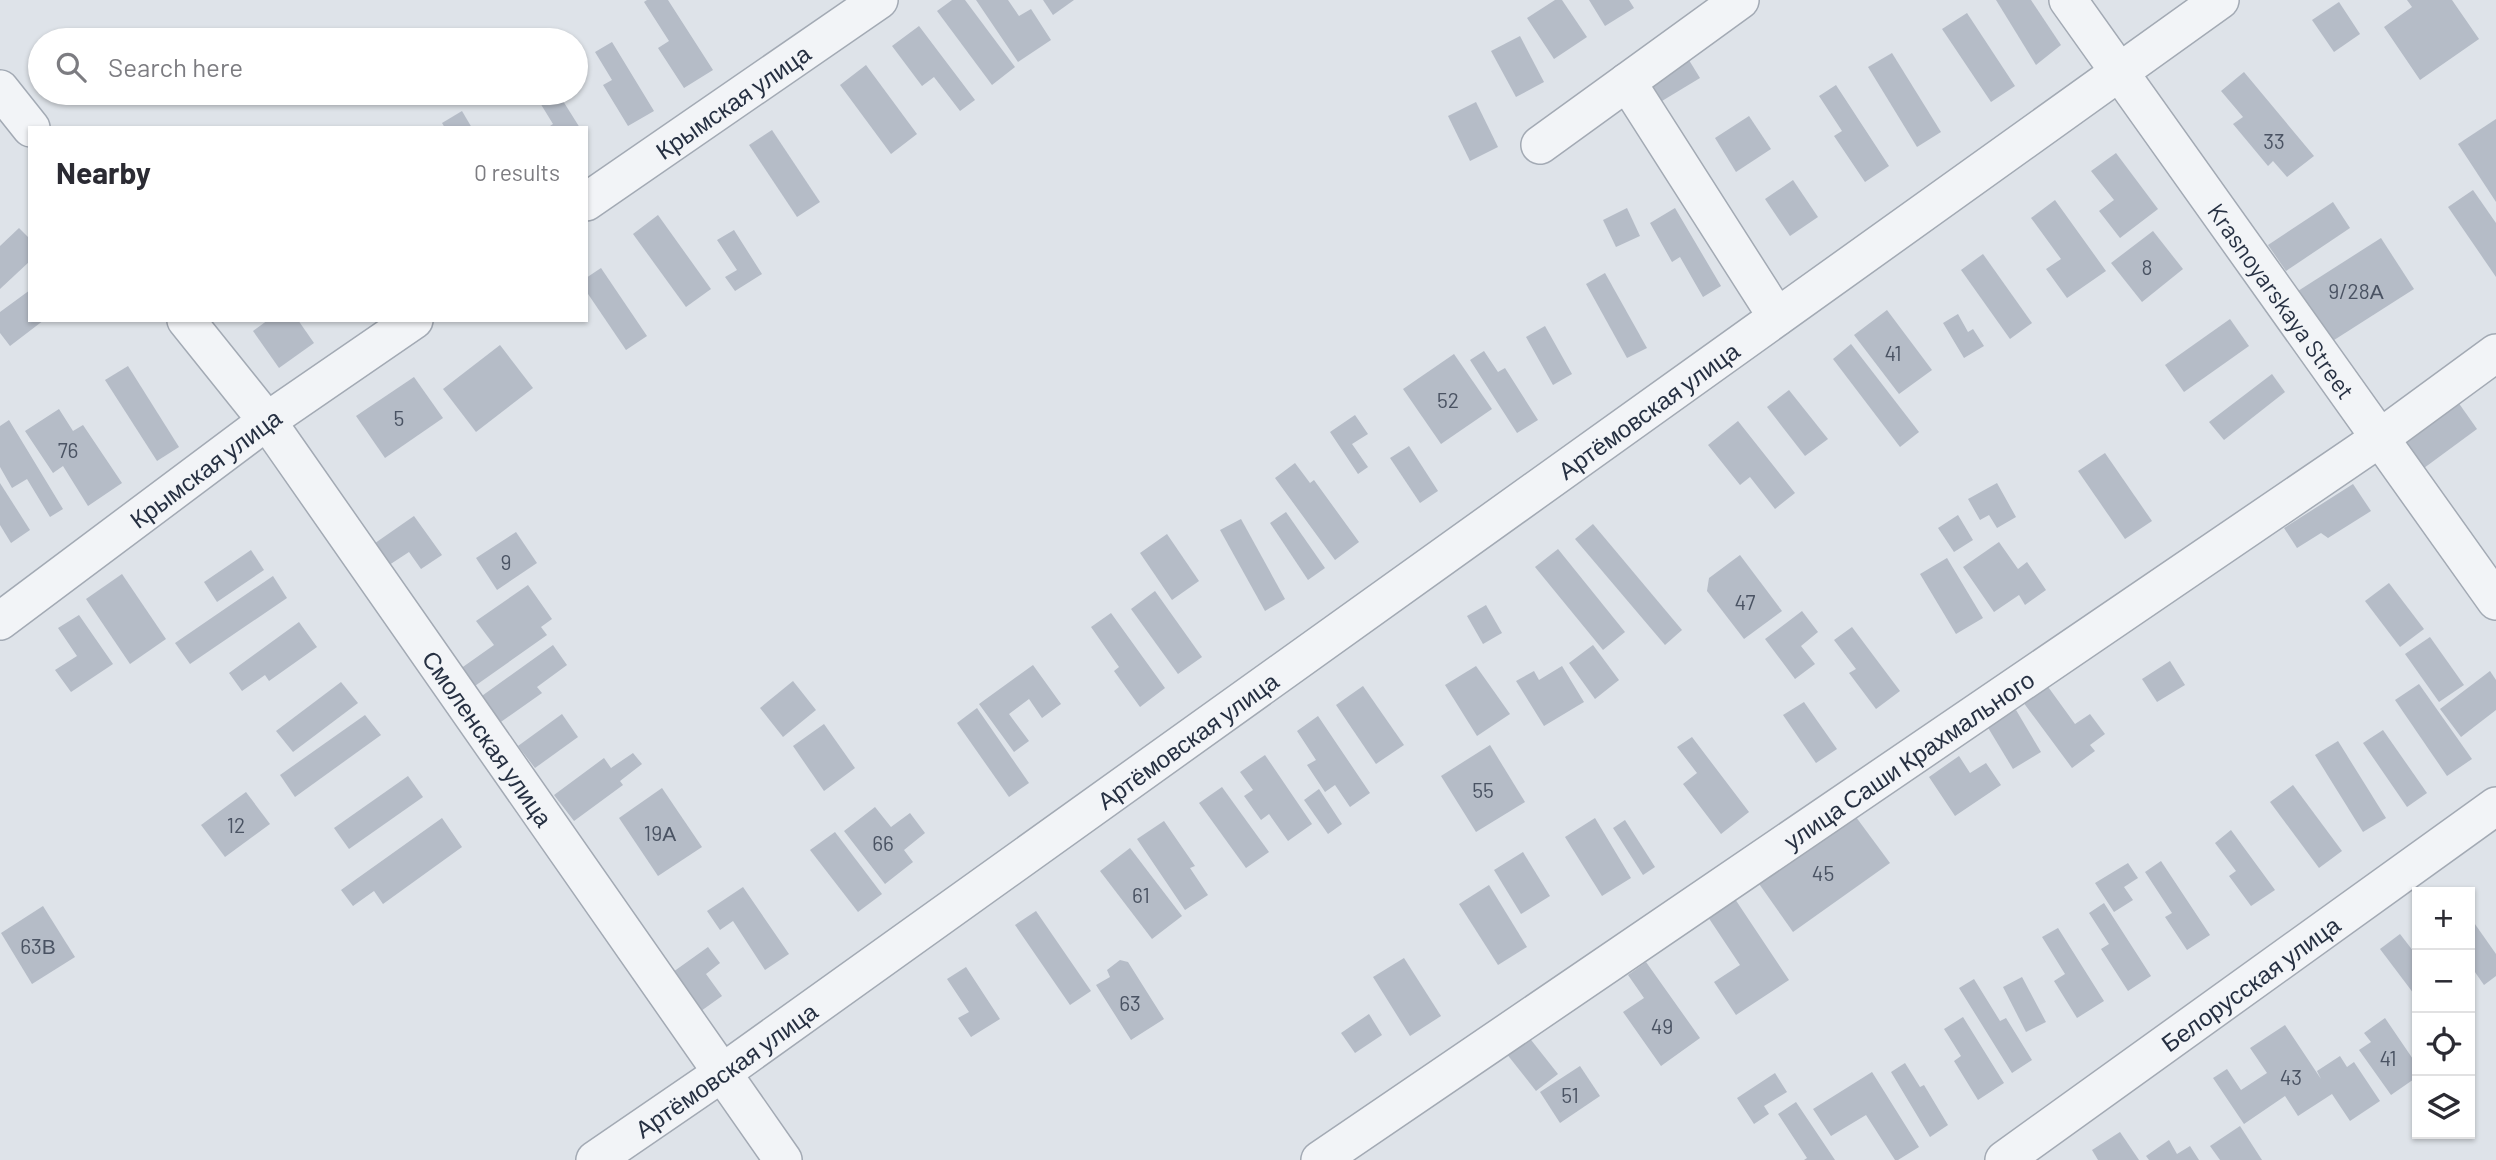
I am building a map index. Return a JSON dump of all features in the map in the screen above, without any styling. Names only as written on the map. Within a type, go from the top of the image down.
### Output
[{"type":"street","name":"Крымская улица","points":[[588,201],[880,0]]},
{"type":"street","points":[[1540,145],[1740,0]]},
{"type":"street","name":"Krasnoyarskaya Street","points":[[2068,0],[2496,601]]},
{"type":"street","name":"Артёмовская улица","points":[[595,1160],[722,1073],[2220,0]]},
{"type":"street","points":[[1626,82],[1777,317]]},
{"type":"street","points":[[0,89],[29,126]]},
{"type":"street","name":"Смоленская улица","points":[[188,322],[267,421],[783,1160]]},
{"type":"street","name":"Крымская улица","points":[[0,621],[267,421],[411,322]]},
{"type":"street","name":"улица Саши Крахмального","points":[[1320,1160],[2380,438],[2496,354]]},
{"type":"street","name":"Белорусская улица","points":[[2004,1160],[2496,806]]},
{"type":"building","points":[[668,0],[713,70],[684,88],[658,48],[669,41],[644,2]]},
{"type":"building","points":[[952,0],[965,0],[1015,67],[992,85],[937,11]]},
{"type":"building","points":[[976,0],[1008,0],[1019,16],[1031,9],[1051,40],[1018,62]]},
{"type":"building","points":[[1043,0],[1074,0],[1053,15]]},
{"type":"building","points":[[1555,0],[1562,0],[1587,37],[1554,59],[1527,18]]},
{"type":"building","points":[[1589,0],[1629,0],[1634,8],[1605,26]]},
{"type":"building","points":[[1996,0],[2031,0],[2061,45],[2036,65]]},
{"type":"building","points":[[2407,0],[2452,0],[2479,39],[2420,80],[2384,27],[2412,7]]},
{"type":"building","points":[[2339,2],[2360,34],[2334,52],[2312,20]]},
{"type":"building","points":[[1967,13],[2015,86],[1991,102],[1942,29]]},
{"type":"building","points":[[919,26],[975,100],[960,111],[934,77],[922,86],[892,46]]},
{"type":"building","points":[[1520,36],[1544,82],[1516,97],[1491,51]]},
{"type":"building","points":[[612,42],[654,111],[628,126],[603,85],[612,80],[595,52]]},
{"type":"building","points":[[1684,52],[1700,78],[1657,104],[1641,78]]},
{"type":"building","points":[[1892,53],[1941,132],[1917,147],[1868,67]]},
{"type":"building","points":[[866,65],[917,134],[891,154],[840,85]]},
{"type":"building","points":[[2244,72],[2314,156],[2287,177],[2273,161],[2268,166],[2233,124],[2243,117],[2221,91]]},
{"type":"building","points":[[1836,85],[1889,166],[1865,182],[1834,136],[1842,131],[1819,96]]},
{"type":"building","points":[[1476,102],[1498,147],[1470,161],[1448,116]]},
{"type":"building","points":[[541,105],[566,105],[579,126],[550,126],[553,124]]},
{"type":"building","points":[[462,111],[471,126],[444,126],[442,123]]},
{"type":"building","points":[[1749,116],[1771,149],[1736,172],[1715,138]]},
{"type":"building","points":[[2496,119],[2496,202],[2458,144]]},
{"type":"building","points":[[772,130],[820,202],[797,217],[749,145]]},
{"type":"building","points":[[2116,153],[2158,209],[2120,238],[2099,211],[2114,200],[2091,171]]},
{"type":"building","points":[[1793,180],[1818,217],[1790,236],[1765,199]]},
{"type":"building","points":[[2473,190],[2496,223],[2496,277],[2448,207]]},
{"type":"building","points":[[2055,200],[2106,271],[2067,298],[2046,269],[2061,259],[2031,218]]},
{"type":"building","points":[[2333,202],[2350,228],[2286,271],[2268,245]]},
{"type":"building","points":[[1627,208],[1640,236],[1616,247],[1603,220]]},
{"type":"building","points":[[1675,208],[1721,286],[1703,297],[1680,257],[1672,262],[1650,223]]},
{"type":"building","points":[[658,215],[711,289],[686,307],[633,234]]},
{"type":"building","points":[[19,228],[28,237],[28,263],[0,289],[0,246]]},
{"type":"building","points":[[734,230],[762,274],[735,291],[725,277],[737,270],[717,240]]},
{"type":"building","points":[[2153,231],[2183,269],[2142,302],[2111,263]]},
{"type":"building","points":[[2381,238],[2414,289],[2331,342],[2298,291]]},
{"type":"building","points":[[1983,254],[2032,323],[2010,339],[1961,270]]},
{"type":"building","points":[[601,268],[647,336],[626,350],[588,294],[588,277]]},
{"type":"building","points":[[1605,273],[1647,348],[1627,358],[1586,284]]},
{"type":"building","points":[[28,291],[28,322],[41,322],[10,346],[0,333],[0,312]]},
{"type":"building","points":[[1887,310],[1932,370],[1899,394],[1854,335]]},
{"type":"building","points":[[1958,314],[1968,332],[1973,329],[1984,346],[1964,358],[1943,323]]},
{"type":"building","points":[[2230,319],[2249,346],[2184,392],[2165,365]]},
{"type":"building","points":[[265,322],[299,322],[314,343],[279,368],[253,331]]},
{"type":"building","points":[[1545,326],[1572,374],[1553,385],[1526,337]]},
{"type":"building","points":[[1851,344],[1919,432],[1900,447],[1833,359]]},
{"type":"building","points":[[500,345],[533,388],[476,432],[443,389]]},
{"type":"building","points":[[1484,351],[1498,372],[1505,368],[1538,420],[1517,433],[1470,360]]},
{"type":"building","points":[[1454,354],[1492,409],[1441,444],[1403,389]]},
{"type":"building","points":[[128,366],[179,447],[157,461],[105,380]]},
{"type":"building","points":[[2272,374],[2285,392],[2224,440],[2209,422]]},
{"type":"building","points":[[414,377],[443,418],[385,458],[356,416]]},
{"type":"building","points":[[1789,390],[1828,439],[1805,456],[1767,407]]},
{"type":"building","points":[[2453,395],[2477,429],[2424,468],[2399,435]]},
{"type":"building","points":[[59,409],[73,431],[83,425],[122,483],[88,506],[63,466],[53,473],[25,431]]},
{"type":"building","points":[[1355,415],[1368,434],[1352,444],[1368,467],[1358,474],[1330,432]]},
{"type":"building","points":[[9,420],[63,509],[50,517],[27,479],[12,488],[0,467],[0,426]]},
{"type":"building","points":[[1738,421],[1795,493],[1775,509],[1750,477],[1740,485],[1708,445]]},
{"type":"building","points":[[1409,446],[1438,491],[1420,503],[1390,458]]},
{"type":"building","points":[[2105,453],[2152,521],[2125,539],[2078,471]]},
{"type":"building","points":[[1295,463],[1310,483],[1314,480],[1359,542],[1335,560],[1275,478]]},
{"type":"building","points":[[0,483],[30,530],[11,543],[0,525]]},
{"type":"building","points":[[1997,483],[2016,517],[1997,528],[1989,515],[1980,520],[1968,499]]},
{"type":"building","points":[[2353,484],[2371,511],[2328,538],[2321,533],[2297,548],[2284,528]]},
{"type":"building","points":[[1286,512],[1325,568],[1308,580],[1270,523]]},
{"type":"building","points":[[1958,515],[1973,540],[1954,552],[1938,528]]},
{"type":"building","points":[[414,516],[442,555],[421,569],[409,552],[383,569],[368,548]]},
{"type":"building","points":[[1241,519],[1285,599],[1265,611],[1220,530]]},
{"type":"building","points":[[1593,524],[1682,630],[1665,645],[1575,539]]},
{"type":"building","points":[[516,532],[537,563],[497,590],[476,558]]},
{"type":"building","points":[[1167,534],[1199,581],[1172,600],[1140,553]]},
{"type":"building","points":[[1999,542],[2018,569],[2027,562],[2046,590],[2025,605],[2019,595],[1994,612],[1963,567]]},
{"type":"building","points":[[1558,549],[1625,632],[1603,650],[1535,567]]},
{"type":"building","points":[[251,550],[264,570],[217,602],[204,582]]},
{"type":"building","points":[[1740,555],[1782,611],[1744,639],[1707,591],[1709,578]]},
{"type":"building","points":[[1947,558],[1983,618],[1956,634],[1920,574]]},
{"type":"building","points":[[122,574],[166,639],[130,664],[86,599]]},
{"type":"building","points":[[273,576],[287,598],[190,664],[175,643]]},
{"type":"building","points":[[2389,583],[2424,629],[2400,647],[2365,601]]},
{"type":"building","points":[[528,585],[552,619],[541,627],[547,635],[472,688],[460,669],[494,645],[476,621]]},
{"type":"building","points":[[1155,591],[1202,657],[1178,674],[1131,609]]},
{"type":"building","points":[[1486,605],[1502,633],[1483,644],[1467,616]]},
{"type":"building","points":[[1802,611],[1818,632],[1801,646],[1815,664],[1795,679],[1765,639]]},
{"type":"building","points":[[1111,613],[1165,688],[1140,707],[1114,671],[1119,667],[1091,627]]},
{"type":"building","points":[[79,615],[113,664],[71,692],[55,670],[77,656],[58,628]]},
{"type":"building","points":[[299,622],[317,647],[269,681],[265,675],[242,691],[229,673]]},
{"type":"building","points":[[1852,627],[1900,691],[1876,709],[1849,673],[1856,669],[1834,640]]},
{"type":"building","points":[[2430,637],[2464,685],[2439,702],[2405,654]]},
{"type":"building","points":[[553,645],[567,665],[537,687],[542,693],[498,724],[479,698]]},
{"type":"building","points":[[1593,645],[1619,680],[1595,699],[1569,663]]},
{"type":"building","points":[[2170,661],[2185,685],[2157,702],[2142,679]]},
{"type":"building","points":[[1033,665],[1061,704],[1042,718],[1029,699],[1009,714],[1029,741],[1014,752],[979,704]]},
{"type":"building","points":[[1476,666],[1510,714],[1477,736],[1445,685]]},
{"type":"building","points":[[1562,666],[1584,702],[1544,726],[1516,681],[1534,671],[1539,680]]},
{"type":"building","points":[[2490,671],[2496,680],[2496,710],[2461,737],[2440,709]]},
{"type":"building","points":[[793,681],[816,710],[783,737],[760,708]]},
{"type":"building","points":[[341,682],[358,703],[293,752],[276,731]]},
{"type":"building","points":[[2046,684],[2075,724],[2090,714],[2105,734],[2090,745],[2095,751],[2072,768],[2023,702]]},
{"type":"building","points":[[2419,684],[2472,759],[2447,776],[2395,700]]},
{"type":"building","points":[[1363,686],[1404,745],[1376,764],[1336,705]]},
{"type":"building","points":[[1804,702],[1837,749],[1816,763],[1783,715]]},
{"type":"building","points":[[977,708],[1029,783],[1009,797],[957,723]]},
{"type":"building","points":[[2016,710],[2041,752],[2013,769],[1987,726]]},
{"type":"building","points":[[562,714],[578,737],[535,768],[518,746]]},
{"type":"building","points":[[365,715],[381,735],[295,797],[280,775]]},
{"type":"building","points":[[1318,716],[1370,793],[1350,807],[1335,785],[1325,792],[1307,765],[1316,760],[1297,731]]},
{"type":"building","points":[[824,724],[855,768],[824,791],[793,746]]},
{"type":"building","points":[[2383,730],[2427,793],[2407,807],[2363,743]]},
{"type":"building","points":[[1692,737],[1749,812],[1721,834],[1683,784],[1697,773],[1677,747]]},
{"type":"building","points":[[2338,741],[2386,818],[2363,832],[2315,755]]},
{"type":"building","points":[[1490,745],[1525,802],[1476,832],[1441,776]]},
{"type":"building","points":[[633,753],[642,764],[620,781],[623,785],[574,821],[554,795],[604,758],[611,768]]},
{"type":"building","points":[[1265,755],[1312,824],[1288,841],[1269,814],[1261,820],[1244,796],[1253,790],[1240,772]]},
{"type":"building","points":[[1959,756],[1970,773],[1986,763],[2001,785],[1955,816],[1929,777]]},
{"type":"building","points":[[408,776],[423,797],[349,849],[334,828]]},
{"type":"building","points":[[2293,785],[2342,851],[2319,868],[2270,802]]},
{"type":"building","points":[[1222,787],[1269,852],[1246,868],[1199,803]]},
{"type":"building","points":[[662,788],[702,847],[658,876],[619,818]]},
{"type":"building","points":[[1319,789],[1342,824],[1328,834],[1304,800]]},
{"type":"building","points":[[246,792],[270,824],[225,857],[201,825]]},
{"type":"building","points":[[875,807],[891,827],[910,813],[925,833],[904,850],[913,862],[885,884],[844,831]]},
{"type":"building","points":[[1853,813],[1890,863],[1793,932],[1757,881]]},
{"type":"building","points":[[442,818],[462,847],[383,904],[374,891],[353,906],[341,890]]},
{"type":"building","points":[[1595,818],[1631,878],[1602,896],[1565,837]]},
{"type":"building","points":[[1625,820],[1655,867],[1643,875],[1613,828]]},
{"type":"building","points":[[1164,821],[1195,866],[1190,868],[1208,895],[1185,910],[1137,839]]},
{"type":"building","points":[[2231,830],[2275,890],[2251,906],[2229,876],[2236,871],[2215,843]]},
{"type":"building","points":[[835,832],[882,894],[858,912],[810,850]]},
{"type":"building","points":[[1130,848],[1182,916],[1152,939],[1100,871]]},
{"type":"building","points":[[1523,852],[1550,896],[1521,914],[1494,870]]},
{"type":"building","points":[[2161,861],[2210,935],[2187,950],[2165,917],[2172,913],[2145,872]]},
{"type":"building","points":[[2128,863],[2138,878],[2124,887],[2133,900],[2114,912],[2095,883]]},
{"type":"building","points":[[1489,885],[1527,947],[1498,965],[1459,904]]},
{"type":"building","points":[[743,887],[789,954],[765,970],[733,921],[720,930],[707,911]]},
{"type":"building","points":[[1733,896],[1789,980],[1736,1015],[1714,982],[1740,965],[1706,914]]},
{"type":"building","points":[[2104,903],[2151,976],[2128,991],[2101,949],[2109,944],[2089,913]]},
{"type":"building","points":[[43,906],[75,957],[32,984],[1,933]]},
{"type":"building","points":[[1036,911],[1091,991],[1070,1005],[1015,925]]},
{"type":"building","points":[[2475,924],[2496,954],[2496,976],[2484,985],[2475,972]]},
{"type":"building","points":[[2058,928],[2104,1001],[2077,1018],[2054,981],[2065,974],[2042,937]]},
{"type":"building","points":[[2400,934],[2412,950],[2412,991],[2380,949]]},
{"type":"building","points":[[708,947],[720,963],[706,974],[722,996],[701,1011],[673,972]]},
{"type":"building","points":[[1404,958],[1441,1016],[1410,1036],[1373,977]]},
{"type":"building","points":[[1120,960],[1128,962],[1164,1019],[1131,1040],[1096,985],[1110,977],[1107,970]]},
{"type":"building","points":[[1646,962],[1700,1038],[1661,1066],[1623,1012],[1644,998],[1628,975]]},
{"type":"building","points":[[966,967],[1000,1019],[971,1037],[958,1018],[969,1012],[947,979]]},
{"type":"building","points":[[2022,977],[2046,1022],[2026,1032],[2003,987]]},
{"type":"building","points":[[1974,979],[2000,1021],[2006,1018],[2032,1060],[2012,1073],[1959,988]]},
{"type":"building","points":[[1369,1014],[1382,1035],[1355,1053],[1341,1033]]},
{"type":"building","points":[[1963,1017],[2004,1083],[1978,1100],[1954,1061],[1961,1056],[1944,1029]]},
{"type":"building","points":[[2385,1018],[2412,1058],[2412,1080],[2391,1095],[2359,1050],[2371,1042],[2364,1033]]},
{"type":"building","points":[[2285,1025],[2321,1079],[2317,1071],[2340,1056],[2347,1067],[2354,1062],[2380,1101],[2350,1121],[2332,1094],[2298,1116],[2285,1096],[2244,1124],[2213,1078],[2227,1069],[2241,1090],[2267,1073],[2250,1048]]},
{"type":"building","points":[[1524,1031],[1558,1074],[1536,1091],[1502,1048]]},
{"type":"building","points":[[1905,1063],[1920,1087],[1924,1085],[1948,1125],[1930,1137],[1891,1072]]},
{"type":"building","points":[[1580,1066],[1600,1096],[1560,1123],[1540,1092]]},
{"type":"building","points":[[1872,1072],[1919,1147],[1898,1160],[1895,1160],[1866,1115],[1831,1136],[1813,1109]]},
{"type":"building","points":[[1775,1073],[1787,1092],[1764,1106],[1769,1114],[1754,1124],[1737,1098]]},
{"type":"building","points":[[1796,1102],[1835,1160],[1804,1160],[1807,1158],[1778,1114]]},
{"type":"building","points":[[2240,1126],[2262,1160],[2220,1160],[2210,1146]]},
{"type":"building","points":[[2120,1132],[2139,1160],[2098,1160],[2092,1150]]},
{"type":"building","points":[[2169,1140],[2177,1154],[2190,1146],[2199,1160],[2149,1160],[2146,1156]]}]
